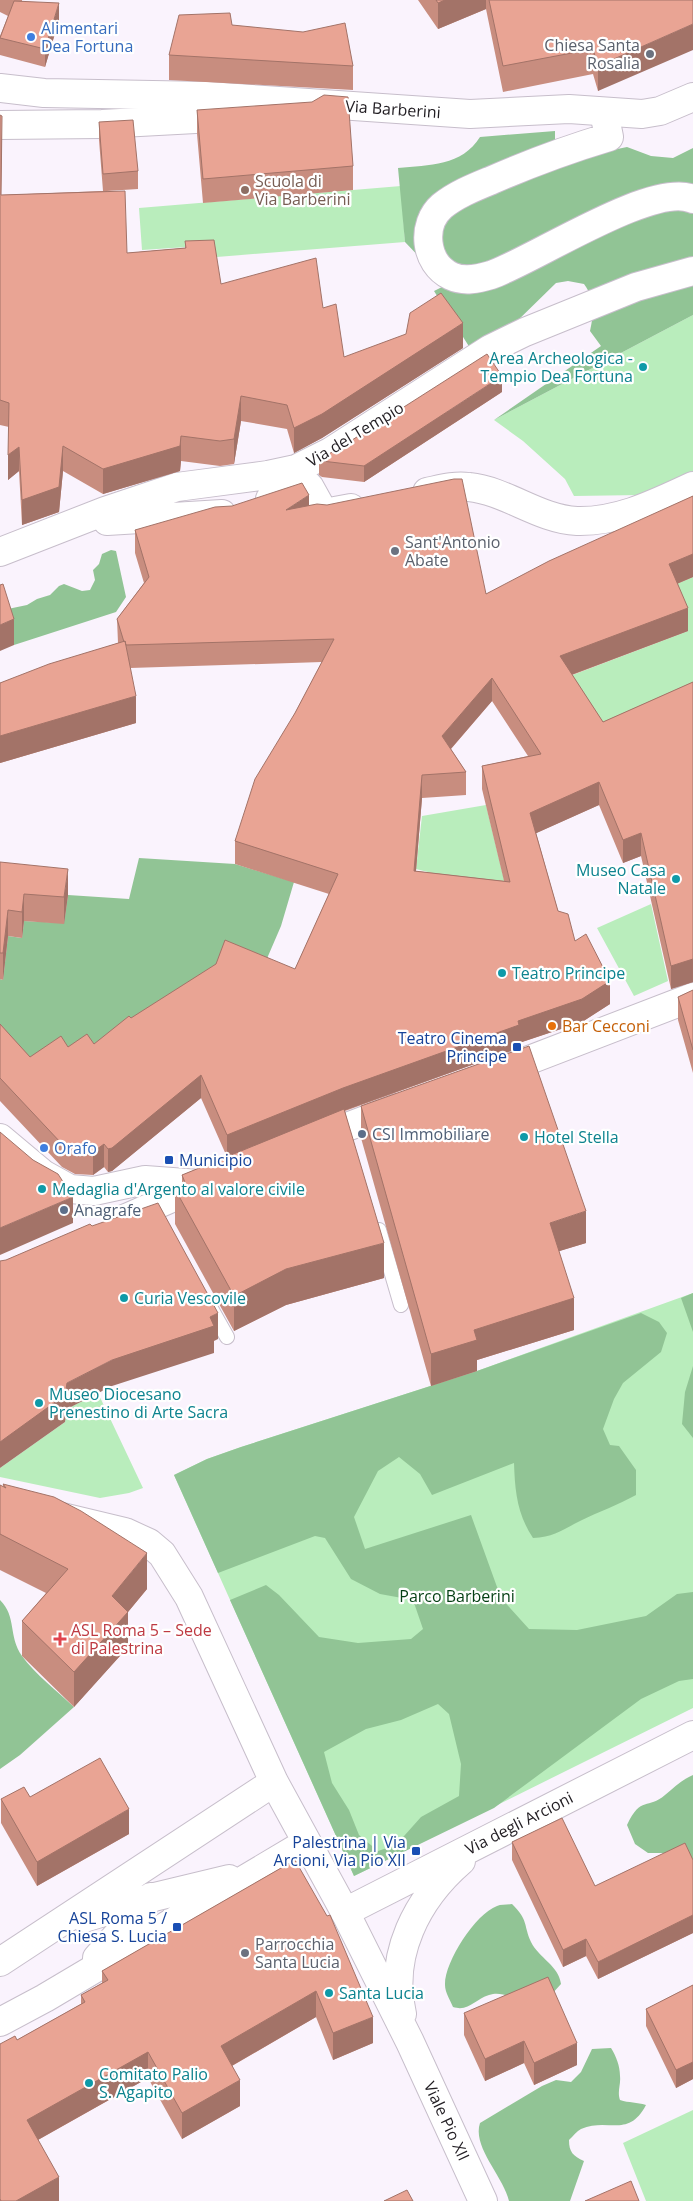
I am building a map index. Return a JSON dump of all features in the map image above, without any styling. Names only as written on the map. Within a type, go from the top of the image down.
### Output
[{"type":"street","name":"Via Barberini","points":[[0,88],[44,92],[207,96],[470,114],[569,109],[607,124],[660,111],[693,97]]},
{"type":"street","points":[[0,125],[122,123],[365,107]]},
{"type":"street","points":[[607,124],[552,154],[449,200],[436,211],[429,222],[428,245],[436,263],[449,275],[459,279],[467,280],[483,277],[652,200],[672,197],[693,199]]},
{"type":"street","name":"Via del Tempio","points":[[0,552],[75,523],[177,488],[296,469],[330,452],[490,349],[525,332],[636,287],[693,271]]},
{"type":"street","points":[[75,523],[226,514],[308,486],[324,513],[376,503]]},
{"type":"street","points":[[404,497],[452,486],[468,486],[503,497],[537,512],[578,521],[636,512],[693,486]]},
{"type":"street","points":[[475,1080],[693,998]]},
{"type":"street","points":[[294,1148],[349,1131],[420,1100]]},
{"type":"street","points":[[0,1138],[43,1174],[70,1189],[94,1191],[145,1180],[204,1184]]},
{"type":"street","points":[[100,1229],[158,1210],[204,1184],[231,1173]]},
{"type":"street","name":"Viale Pio XII","points":[[0,1502],[125,1532],[150,1543],[162,1554],[189,1597],[274,1782],[345,1912],[410,2042],[484,2201]]},
{"type":"street","name":"Via degli Arcioni","points":[[345,1912],[693,1735]]},
{"type":"street","points":[[0,1962],[274,1782]]},
{"type":"street","points":[[80,1977],[150,1898],[206,1827]]},
{"type":"street","name":"Viale Pio XII","points":[[410,2042],[401,2007],[398,1978],[400,1959],[409,1931],[422,1906],[442,1878],[475,1849],[503,1832]]},
{"type":"street","points":[[0,2022],[80,1977],[306,1843]]},
{"type":"street","points":[[54,1926],[150,1898],[255,1873]]},
{"type":"lane","points":[[376,1220],[401,1305]]},
{"type":"lane","points":[[204,1295],[227,1337]]},
{"type":"green space","points":[[555,131],[555,144],[574,158],[627,147],[651,156],[673,158],[693,148],[693,315],[494,420],[601,346],[590,331],[593,312],[590,295],[584,284],[568,281],[556,283],[510,328],[470,348],[434,291],[446,285],[405,242],[398,168],[433,165],[454,159],[473,147],[480,137]]},
{"type":"green space","points":[[401,186],[405,242],[204,258],[202,246],[142,250],[139,208]]},
{"type":"green space","name":"Area Archeologica - Tempio Dea Fortuna","points":[[693,315],[693,471],[641,495],[574,496],[565,479],[523,441],[494,420]]},
{"type":"green space","points":[[111,550],[116,551],[126,597],[116,612],[14,645],[3,610],[27,605],[37,599],[50,595],[59,586],[64,584],[82,591],[90,590],[95,580],[93,570],[99,564],[102,554]]},
{"type":"green space","points":[[693,577],[693,704],[603,744],[541,687],[688,631],[669,587]]},
{"type":"green space","points":[[486,805],[507,892],[416,869],[422,816]]},
{"type":"green space","points":[[139,858],[235,864],[294,882],[281,926],[259,977],[215,990],[40,1074],[0,1047],[0,979],[3,980],[8,936],[22,938],[24,921],[64,923],[68,895],[129,899]]},
{"type":"green space","points":[[651,904],[668,981],[634,996],[597,928]]},
{"type":"green space","name":"Parco Barberini","points":[[693,1293],[693,1708],[354,1876],[174,1475],[207,1459],[241,1447],[477,1371]]},
{"type":"green space","points":[[693,1293],[693,1332],[681,1298]]},
{"type":"green space","name":"Parco Barberini","points":[[641,1313],[659,1322],[667,1333],[661,1352],[623,1383],[614,1399],[603,1429],[610,1445],[619,1446],[636,1470],[636,1495],[558,1532],[533,1538],[520,1511],[514,1463],[432,1495],[420,1474],[399,1457],[378,1471],[354,1517],[365,1549],[471,1515],[501,1598],[529,1629],[577,1630],[646,1616],[677,1594],[693,1592],[693,1679],[679,1681],[641,1699],[494,1808],[354,1876],[230,1600],[266,1585],[279,1595],[319,1637],[358,1643],[411,1639],[423,1629],[413,1600],[380,1594],[351,1579],[325,1538],[315,1536],[218,1573],[174,1475],[207,1459],[241,1447],[477,1371]],"holes":[[[438,1704],[449,1714],[461,1764],[459,1796],[421,1817],[396,1845],[378,1851],[359,1835],[349,1810],[332,1783],[324,1752],[366,1729],[401,1720]]]},
{"type":"green space","points":[[693,1366],[693,1438],[682,1424],[685,1392]]},
{"type":"green space","points":[[98,1393],[143,1488],[129,1493],[100,1498],[0,1477],[0,1468],[65,1422],[67,1409]]},
{"type":"green space","points":[[0,1600],[9,1613],[15,1641],[22,1656],[40,1676],[74,1707],[20,1755],[0,1769]]},
{"type":"green space","points":[[693,1775],[693,1863],[675,1853],[648,1853],[635,1844],[627,1825],[636,1810],[645,1804],[659,1799]]},
{"type":"green space","points":[[512,1904],[523,1919],[531,1942],[557,1972],[561,1984],[551,1995],[517,1997],[495,1994],[484,1997],[463,2008],[453,2007],[445,1985],[446,1976],[455,1952],[462,1940],[488,1911],[499,1905]]},
{"type":"green space","points":[[611,2048],[619,2069],[620,2100],[646,2105],[632,2121],[625,2124],[591,2126],[581,2129],[569,2140],[572,2153],[584,2161],[570,2201],[509,2201],[506,2191],[480,2142],[480,2123],[542,2086],[556,2080],[571,2082],[581,2072],[592,2049]]},
{"type":"green space","points":[[693,2110],[693,2201],[646,2201],[623,2143]]},
{"type":"building","points":[[489,0],[693,0],[693,24],[598,66],[593,49],[503,66]]},
{"type":"building","points":[[14,1],[59,3],[45,49],[0,38]]},
{"type":"building","points":[[230,13],[232,25],[303,32],[345,23],[353,66],[169,55],[179,15]]},
{"type":"building","name":"Scuola di Via Barberini","points":[[324,95],[348,97],[353,166],[203,179],[197,110],[312,102]]},
{"type":"building","points":[[0,115],[2,116],[1,195],[125,191],[127,253],[186,248],[185,241],[214,240],[221,284],[316,258],[323,308],[336,304],[344,357],[406,334],[410,313],[441,293],[463,323],[322,414],[294,428],[287,405],[241,396],[234,439],[220,441],[181,436],[180,446],[103,469],[63,446],[59,487],[22,500],[19,447],[8,455],[9,403],[0,400]]},
{"type":"building","points":[[133,120],[138,171],[103,174],[99,122]]},
{"type":"building","points":[[487,354],[502,376],[364,466],[322,461],[319,459],[338,449]]},
{"type":"building","points":[[454,479],[462,479],[486,594],[549,561],[693,496],[693,554],[669,564],[688,608],[560,656],[603,722],[693,682],[693,959],[671,966],[641,833],[623,840],[599,782],[530,813],[558,911],[568,914],[575,941],[586,934],[610,981],[582,999],[518,1021],[519,1025],[343,1088],[227,1135],[201,1075],[112,1148],[108,1149],[104,1144],[93,1152],[75,1151],[62,1144],[0,1078],[0,1024],[30,1057],[61,1036],[68,1047],[87,1034],[94,1044],[129,1016],[131,1018],[216,964],[225,940],[295,969],[338,874],[235,841],[255,779],[295,713],[334,639],[126,645],[117,619],[149,577],[135,530],[215,507],[232,506],[302,483],[309,495],[286,510],[317,504],[327,505]],"holes":[[[492,678],[541,754],[482,766],[510,882],[414,871],[422,775],[466,772],[442,736]]]},
{"type":"building","points":[[3,584],[14,619],[0,625],[0,585]]},
{"type":"building","points":[[125,641],[136,696],[0,736],[0,683],[49,664]]},
{"type":"building","points":[[0,862],[68,869],[64,897],[24,894],[22,912],[8,910],[3,953],[0,953]]},
{"type":"building","points":[[693,990],[693,1050],[678,997]]},
{"type":"building","points":[[529,1046],[586,1211],[550,1223],[574,1298],[474,1330],[477,1340],[431,1354],[361,1106]]},
{"type":"building","points":[[344,1109],[384,1243],[286,1269],[234,1296],[175,1189],[186,1185],[182,1175]]},
{"type":"building","points":[[0,1132],[33,1160],[58,1174],[73,1197],[0,1228]]},
{"type":"building","points":[[158,1203],[218,1313],[210,1317],[214,1326],[112,1360],[67,1383],[65,1395],[0,1442],[0,1261],[90,1224],[92,1226]]},
{"type":"building","points":[[3,1484],[54,1497],[81,1511],[147,1553],[112,1596],[128,1612],[74,1672],[22,1621],[68,1569],[0,1534],[0,1485],[6,1488]]},
{"type":"building","points":[[100,1758],[129,1809],[37,1862],[1,1799],[24,1787],[30,1797]]},
{"type":"building","points":[[562,1818],[595,1886],[685,1843],[693,1860],[693,1915],[598,1962],[586,1939],[563,1950],[512,1842]]},
{"type":"building","points":[[295,1860],[327,1916],[330,1915],[373,2017],[333,2033],[316,1991],[221,2046],[240,2080],[182,2113],[148,2052],[27,2120],[59,2177],[16,2201],[1,2201],[0,2044],[15,2036],[17,2040],[85,2002],[81,1995],[108,1980],[102,1971]]},
{"type":"building","points":[[548,1977],[577,2043],[534,2063],[524,2041],[485,2059],[464,2013]]},
{"type":"building","points":[[693,1985],[693,2062],[676,2070],[646,2009]]},
{"type":"building","points":[[631,2181],[639,2201],[585,2201]]},
{"type":"building","points":[[407,2190],[413,2201],[384,2201]]},
{"type":"place","name":"Alimentari Dea Fortuna","points":[[31,37]]},
{"type":"place","name":"Chiesa Santa Rosalia","points":[[650,54]]},
{"type":"place","name":"Scuola di Via Barberini","points":[[245,190]]},
{"type":"place","name":"Area Archeologica - Tempio Dea Fortuna","points":[[643,367]]},
{"type":"place","name":"Sant'Antonio Abate","points":[[395,551]]},
{"type":"place","name":"Museo Casa Natale","points":[[676,879]]},
{"type":"place","name":"Teatro Principe","points":[[502,973]]},
{"type":"place","name":"Bar Cecconi","points":[[552,1026]]},
{"type":"place","name":"Teatro Cinema Principe","points":[[517,1047]]},
{"type":"place","name":"CSI Immobiliare","points":[[362,1134]]},
{"type":"place","name":"Hotel Stella","points":[[524,1137]]},
{"type":"place","name":"Orafo","points":[[44,1148]]},
{"type":"place","name":"Municipio","points":[[169,1160]]},
{"type":"place","name":"Medaglia d'Argento al valore civile","points":[[42,1189]]},
{"type":"place","name":"Anagrafe","points":[[64,1210]]},
{"type":"place","name":"Curia Vescovile","points":[[124,1298]]},
{"type":"place","name":"Museo Diocesano Prenestino di Arte Sacra","points":[[39,1403]]},
{"type":"place","name":"ASL Roma 5 – Sede di Palestrina","points":[[60,1639]]},
{"type":"place","name":"Palestrina | Via Arcioni, Via Pio XII","points":[[416,1851]]},
{"type":"place","name":"ASL Roma 5 / Chiesa S. Lucia","points":[[177,1927]]},
{"type":"place","name":"Parrocchia Santa Lucia","points":[[245,1953]]},
{"type":"place","name":"Santa Lucia","points":[[329,1993]]},
{"type":"place","name":"Comitato Palio S. Agapito","points":[[89,2083]]}]
